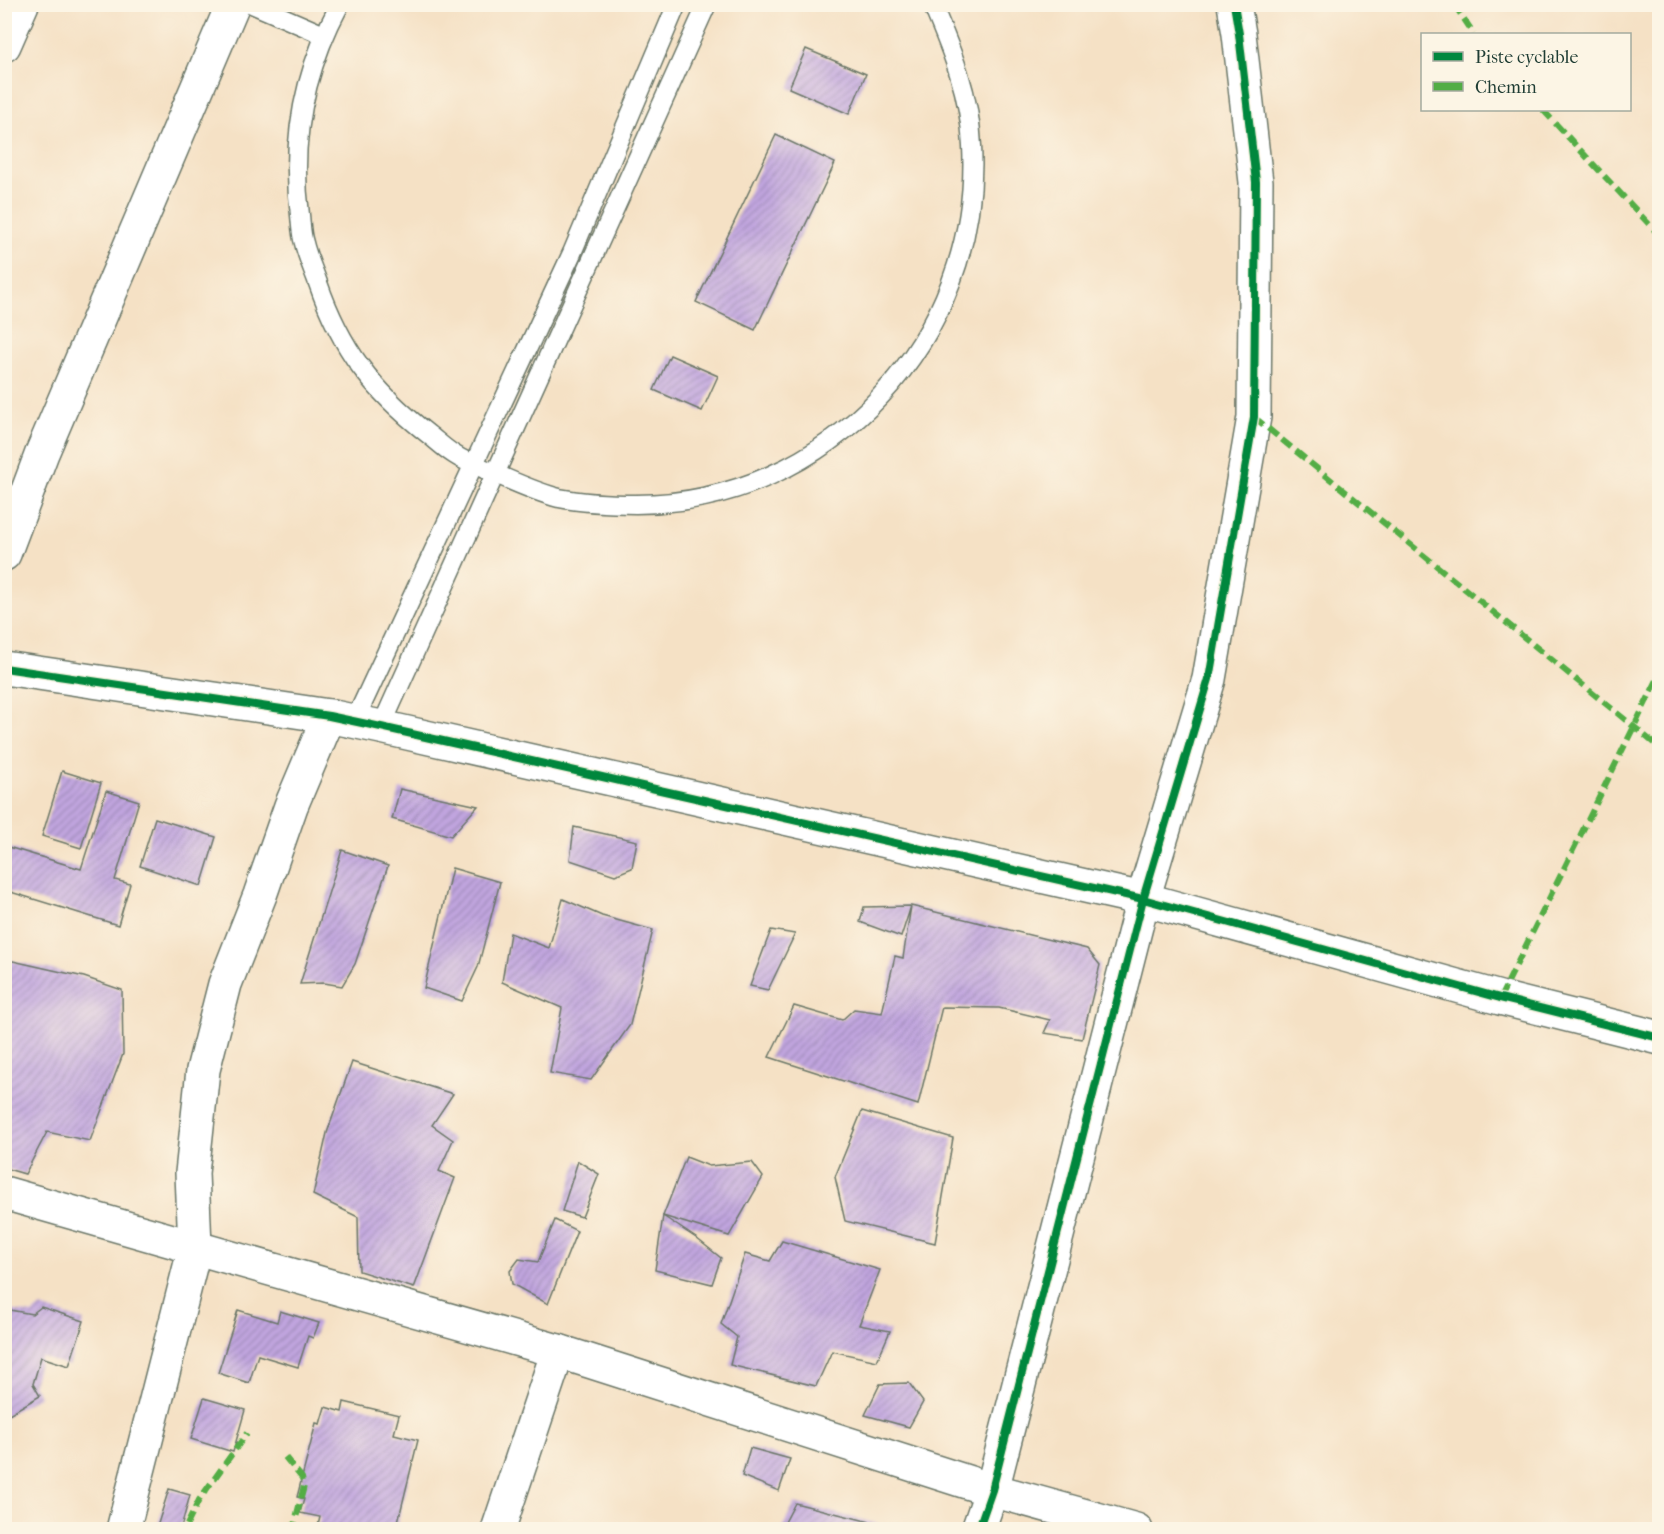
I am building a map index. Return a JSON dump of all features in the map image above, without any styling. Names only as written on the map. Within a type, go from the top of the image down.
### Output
[{"type":"street","points":[[4,45],[22,4]]},
{"type":"street","points":[[4,554],[42,453],[232,4]]},
{"type":"street","points":[[978,1530],[992,1490],[1143,899],[1209,679],[1254,417],[1256,182],[1234,4]]},
{"type":"street","points":[[4,668],[355,722],[1143,899],[1500,998],[1659,1038]]},
{"type":"street","points":[[123,1530],[195,1247],[192,1173],[203,1070],[222,995],[291,806],[355,722]]},
{"type":"street","points":[[4,1193],[558,1351],[992,1490],[1136,1530]]},
{"type":"street","points":[[498,1530],[558,1351]]},
{"type":"lane","points":[[252,4],[324,35]]},
{"type":"lane","points":[[340,4],[311,68],[300,114],[296,185],[303,242],[330,318],[359,366],[396,409],[455,455],[526,488],[562,498],[603,504],[663,504],[711,496],[754,483],[791,466],[826,445],[860,418],[891,386],[918,351],[954,278],[965,238],[972,184],[972,144],[966,98],[956,60],[932,4]]},
{"type":"lane","points":[[355,722],[572,253],[677,4]]},
{"type":"lane","points":[[355,722],[497,474],[707,4]]},
{"type":"lane","points":[[635,104],[658,113]]},
{"type":"lane","points":[[572,253],[592,262]]},
{"type":"building","points":[[806,49],[866,74],[849,114],[789,88]]},
{"type":"building","points":[[776,135],[835,163],[755,330],[696,302]]},
{"type":"building","points":[[670,355],[718,376],[702,411],[654,390]]},
{"type":"building","points":[[62,771],[101,783],[81,848],[42,836]]},
{"type":"building","points":[[400,789],[478,806],[451,836],[392,819]]},
{"type":"building","points":[[106,791],[139,801],[115,880],[130,884],[118,925],[4,890],[4,858],[8,847],[81,869]]},
{"type":"building","points":[[155,818],[216,837],[201,886],[140,866]]},
{"type":"building","points":[[574,827],[637,841],[632,868],[615,875],[570,860]]},
{"type":"building","points":[[342,850],[388,866],[355,964],[342,986],[324,983],[300,984]]},
{"type":"building","points":[[452,868],[500,882],[478,967],[462,1001],[424,988]]},
{"type":"building","points":[[563,899],[602,916],[653,930],[630,1025],[591,1080],[550,1073],[562,1008],[502,982],[510,933],[549,948]]},
{"type":"building","points":[[911,906],[1087,949],[1100,965],[1082,1039],[1044,1033],[1050,1020],[999,1008],[942,1007],[918,1105],[769,1057],[794,1006],[842,1020],[854,1009],[882,1013],[895,956],[903,958]]},
{"type":"building","points":[[911,906],[901,937],[860,922],[864,907]]},
{"type":"building","points":[[771,930],[795,934],[768,990],[750,986]]},
{"type":"building","points":[[4,959],[84,977],[122,990],[123,1054],[90,1141],[47,1132],[25,1174],[4,1168]]},
{"type":"building","points":[[352,1062],[453,1094],[432,1125],[453,1140],[439,1171],[455,1178],[414,1288],[359,1271],[358,1217],[313,1195],[327,1133]]},
{"type":"building","points":[[862,1111],[953,1138],[935,1243],[845,1221],[835,1177]]},
{"type":"building","points":[[686,1157],[709,1166],[752,1162],[763,1177],[729,1236],[663,1216]]},
{"type":"building","points":[[578,1161],[599,1174],[582,1217],[562,1211]]},
{"type":"building","points":[[663,1216],[721,1258],[712,1284],[655,1270]]},
{"type":"building","points":[[555,1220],[577,1231],[548,1304],[512,1284],[510,1271],[519,1259],[538,1262]]},
{"type":"building","points":[[782,1241],[880,1270],[859,1325],[890,1331],[877,1361],[832,1351],[816,1386],[730,1365],[737,1337],[721,1324],[745,1254],[770,1261]]},
{"type":"building","points":[[41,1307],[84,1321],[69,1366],[41,1357],[33,1384],[40,1396],[4,1417],[4,1309],[32,1314]]},
{"type":"building","points":[[238,1310],[277,1322],[280,1311],[319,1323],[313,1338],[308,1336],[298,1367],[258,1355],[249,1383],[218,1373]]},
{"type":"building","points":[[909,1383],[923,1402],[909,1427],[865,1415],[880,1384]]},
{"type":"building","points":[[204,1398],[245,1410],[233,1452],[191,1439]]},
{"type":"building","points":[[344,1402],[399,1415],[394,1434],[418,1440],[396,1530],[317,1530],[320,1517],[300,1513],[304,1499],[297,1497],[316,1423],[320,1424],[325,1407],[342,1412]]},
{"type":"building","points":[[750,1448],[790,1459],[779,1491],[742,1476]]},
{"type":"building","points":[[169,1489],[190,1495],[182,1524],[180,1530],[156,1530]]},
{"type":"building","points":[[795,1503],[878,1524],[876,1530],[781,1530]]},
{"type":"marked path","points":[[1454,4],[1473,33]]},
{"type":"marked path","points":[[1544,111],[1660,236]]},
{"type":"marked path","points":[[1254,417],[1660,748]]},
{"type":"marked path","points":[[1500,998],[1660,674]]},
{"type":"marked path","points":[[187,1525],[199,1500],[247,1433]]},
{"type":"marked path","points":[[285,1457],[302,1478],[304,1486],[293,1530]]},
{"type":"cycle path","points":[[978,1530],[992,1490],[1143,899],[1209,679],[1254,417],[1256,182],[1234,4]]},
{"type":"cycle path","points":[[4,668],[329,716],[381,727],[1143,899],[1500,998],[1660,1038]]}]
